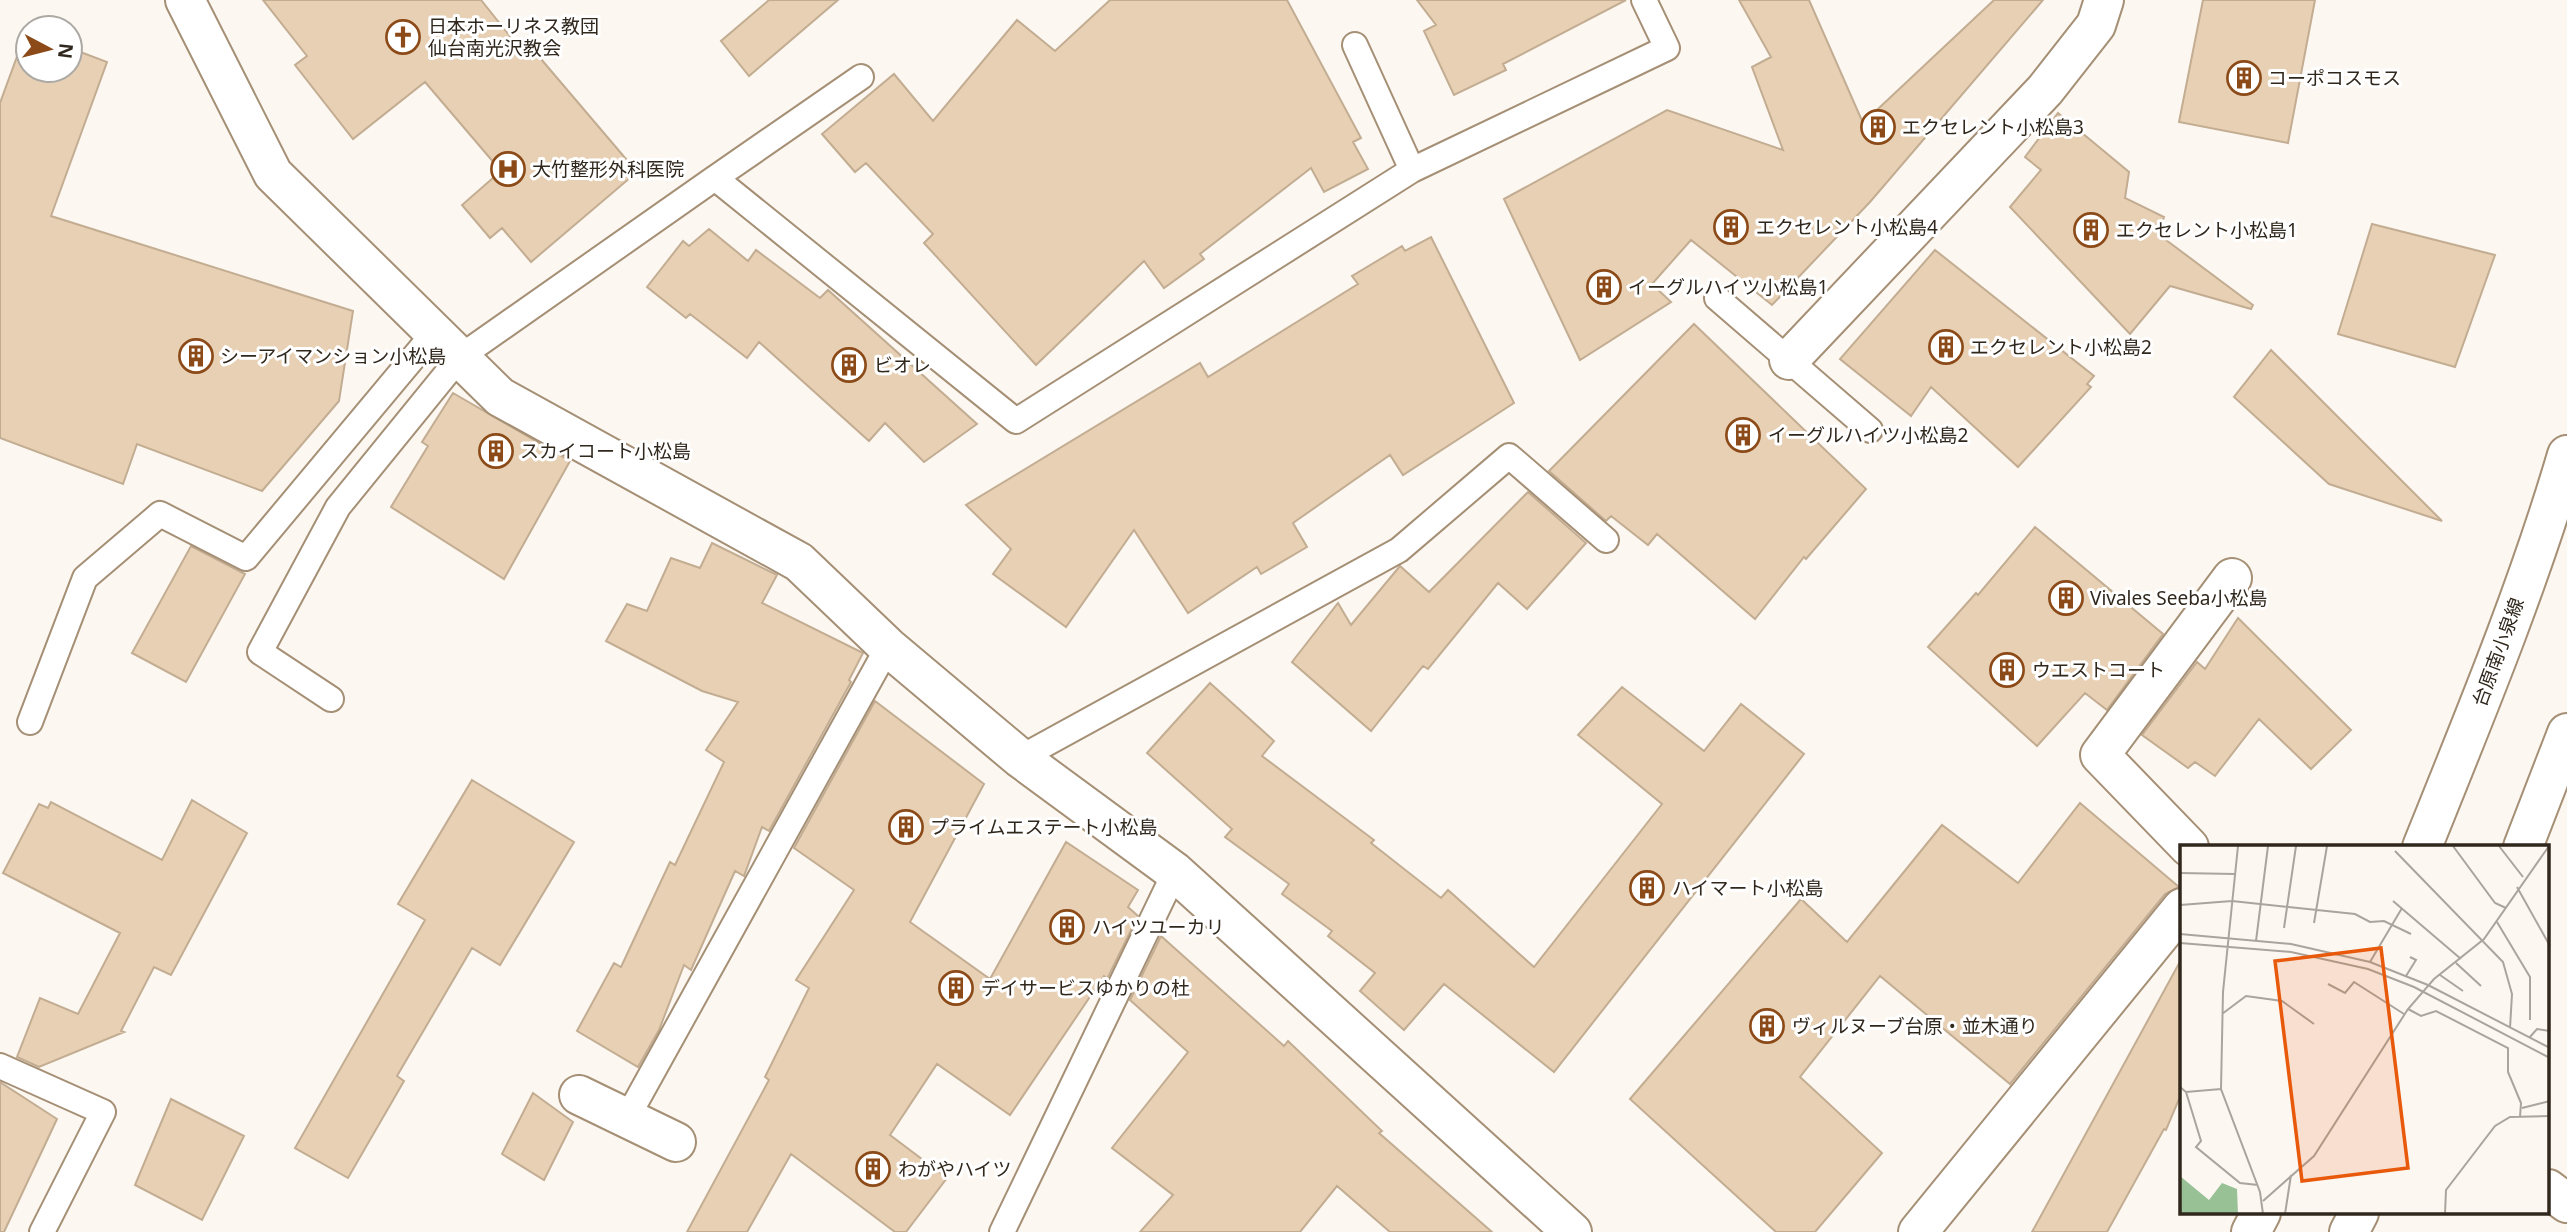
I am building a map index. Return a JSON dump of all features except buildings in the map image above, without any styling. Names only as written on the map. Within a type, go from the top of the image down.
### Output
[{"type":"street","points":[[185,0],[272,174],[500,397],[799,562],[888,647],[1020,758],[1175,872],[1572,1232]]},
{"type":"street","points":[[1789,360],[2045,90],[2096,25],[2104,0]]},
{"type":"street","name":"台原南小泉線","points":[[2424,845],[2561,498],[2567,455]]},
{"type":"street","points":[[2187,845],[2100,755],[2232,578]]},
{"type":"street","points":[[2524,845],[2567,733]]},
{"type":"street","points":[[1917,1232],[2180,910]]},
{"type":"street","points":[[579,1095],[676,1142]]},
{"type":"street","points":[[2550,1190],[2567,1203]]},
{"type":"street","points":[[2251,1232],[2260,1214]]},
{"type":"street","points":[[2349,1232],[2358,1214]]},
{"type":"lane","points":[[715,178],[1016,421],[1412,170],[1667,48],[1644,0]]},
{"type":"lane","points":[[1355,45],[1412,170]]},
{"type":"lane","points":[[30,722],[85,578],[160,514],[246,558],[447,345],[715,178],[861,77]]},
{"type":"lane","points":[[1717,299],[1870,430]]},
{"type":"lane","points":[[331,699],[260,652],[338,507],[447,345]]},
{"type":"lane","points":[[1020,758],[1399,550],[1509,456],[1606,540]]},
{"type":"lane","points":[[627,1118],[888,647]]},
{"type":"lane","points":[[1002,1232],[1175,872]]},
{"type":"lane","points":[[0,1066],[103,1112],[42,1232]]},
{"type":"place","name":"日本ホーリネス教団 仙台南光沢教会","points":[[403,37]]},
{"type":"place","name":"コーポコスモス","points":[[2244,78]]},
{"type":"place","name":"エクセレント小松島3","points":[[1878,127]]},
{"type":"place","name":"大竹整形外科医院","points":[[508,169]]},
{"type":"place","name":"エクセレント小松島4","points":[[1731,227]]},
{"type":"place","name":"エクセレント小松島1","points":[[2091,230]]},
{"type":"place","name":"イーグルハイツ小松島1","points":[[1604,287]]},
{"type":"place","name":"エクセレント小松島2","points":[[1946,347]]},
{"type":"place","name":"シーアイマンション小松島","points":[[196,356]]},
{"type":"place","name":"ビオレ","points":[[849,365]]},
{"type":"place","name":"イーグルハイツ小松島2","points":[[1743,435]]},
{"type":"place","name":"スカイコート小松島","points":[[496,451]]},
{"type":"place","name":"Vivales Seeba小松島","points":[[2066,598]]},
{"type":"place","name":"ウエストコート","points":[[2007,670]]},
{"type":"place","name":"プライムエステート小松島","points":[[906,827]]},
{"type":"place","name":"ハイマート小松島","points":[[1647,888]]},
{"type":"place","name":"ハイツユーカリ","points":[[1067,927]]},
{"type":"place","name":"デイサービスゆかりの杜","points":[[956,988]]},
{"type":"place","name":"ヴィルヌーブ台原・並木通り","points":[[1767,1026]]},
{"type":"place","name":"わがやハイツ","points":[[873,1169]]}]
